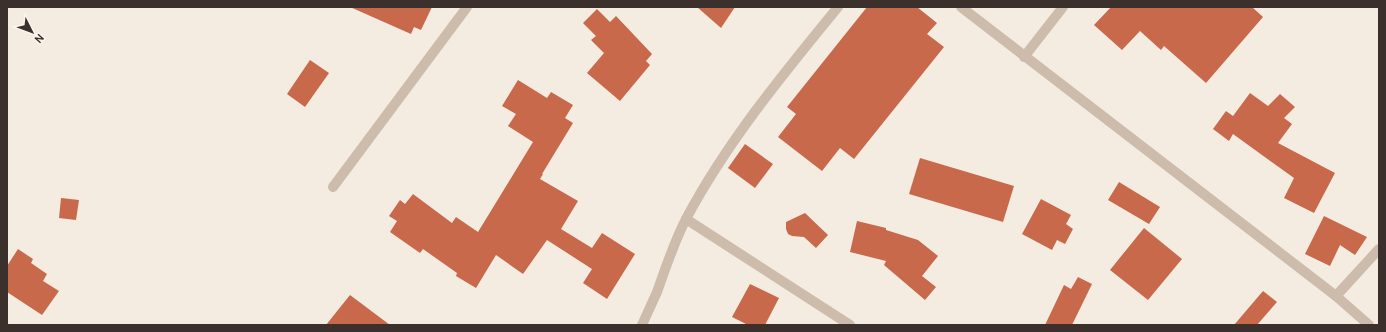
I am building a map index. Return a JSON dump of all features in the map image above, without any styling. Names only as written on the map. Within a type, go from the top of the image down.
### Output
[{"type":"street","points":[[333,187],[467,7]]},
{"type":"street","points":[[642,325],[676,240],[686,219],[715,170],[780,77],[838,7]]},
{"type":"street","points":[[961,7],[1336,296],[1369,325]]},
{"type":"street","points":[[1024,57],[1063,7]]},
{"type":"street","points":[[686,219],[850,325]]},
{"type":"street","points":[[1336,296],[1379,249]]},
{"type":"building","points":[[350,7],[432,7],[421,30],[414,27],[411,34]]},
{"type":"building","points":[[697,7],[735,7],[721,28]]},
{"type":"building","points":[[867,7],[917,7],[937,23],[927,34],[944,47],[854,159],[840,148],[822,171],[778,137],[796,114],[787,107]]},
{"type":"building","points":[[1111,7],[1252,7],[1263,17],[1206,83],[1164,46],[1161,50],[1140,31],[1122,50],[1094,25]]},
{"type":"building","points":[[597,9],[610,22],[616,16],[652,54],[646,61],[650,65],[620,101],[587,73],[604,53],[591,40],[596,36],[583,23]]},
{"type":"building","points":[[310,60],[329,73],[305,107],[287,94]]},
{"type":"building","points":[[518,80],[547,98],[551,92],[573,105],[565,118],[573,123],[540,179],[578,201],[561,229],[592,248],[602,233],[635,254],[607,299],[583,283],[592,269],[547,240],[523,274],[496,255],[476,288],[456,276],[457,273],[423,249],[420,253],[390,232],[397,221],[389,216],[400,200],[405,204],[413,194],[452,223],[456,217],[478,232],[533,142],[508,126],[516,114],[502,106]]},
{"type":"building","points":[[1250,93],[1268,106],[1280,94],[1295,107],[1284,118],[1292,124],[1278,143],[1335,173],[1314,213],[1284,198],[1294,178],[1233,134],[1229,141],[1213,129],[1226,111],[1233,116]]},
{"type":"building","points":[[745,144],[773,164],[755,188],[728,168]]},
{"type":"building","points":[[920,158],[1014,186],[1003,222],[909,194]]},
{"type":"building","points":[[1119,182],[1160,207],[1149,224],[1108,200]]},
{"type":"building","points":[[61,198],[79,200],[76,220],[59,218]]},
{"type":"building","points":[[1041,199],[1071,215],[1066,224],[1073,229],[1065,244],[1057,240],[1052,250],[1022,234]]},
{"type":"building","points":[[805,213],[828,235],[816,248],[804,237],[792,236],[788,234],[786,229],[786,222]]},
{"type":"building","points":[[1324,216],[1367,237],[1355,255],[1340,245],[1330,266],[1305,254]]},
{"type":"building","points":[[857,221],[886,228],[886,230],[918,240],[938,256],[922,276],[936,287],[925,300],[884,265],[886,261],[850,252]]},
{"type":"building","points":[[1144,228],[1182,259],[1148,300],[1110,270]]},
{"type":"building","points":[[18,249],[33,259],[31,263],[47,274],[43,281],[59,291],[42,315],[7,292],[7,266]]},
{"type":"building","points":[[1078,277],[1092,284],[1072,325],[1045,325],[1064,285],[1071,289]]},
{"type":"building","points":[[750,284],[779,298],[765,325],[748,325],[732,317]]},
{"type":"building","points":[[1263,291],[1277,302],[1257,325],[1234,325]]},
{"type":"building","points":[[350,295],[390,325],[326,325]]}]
